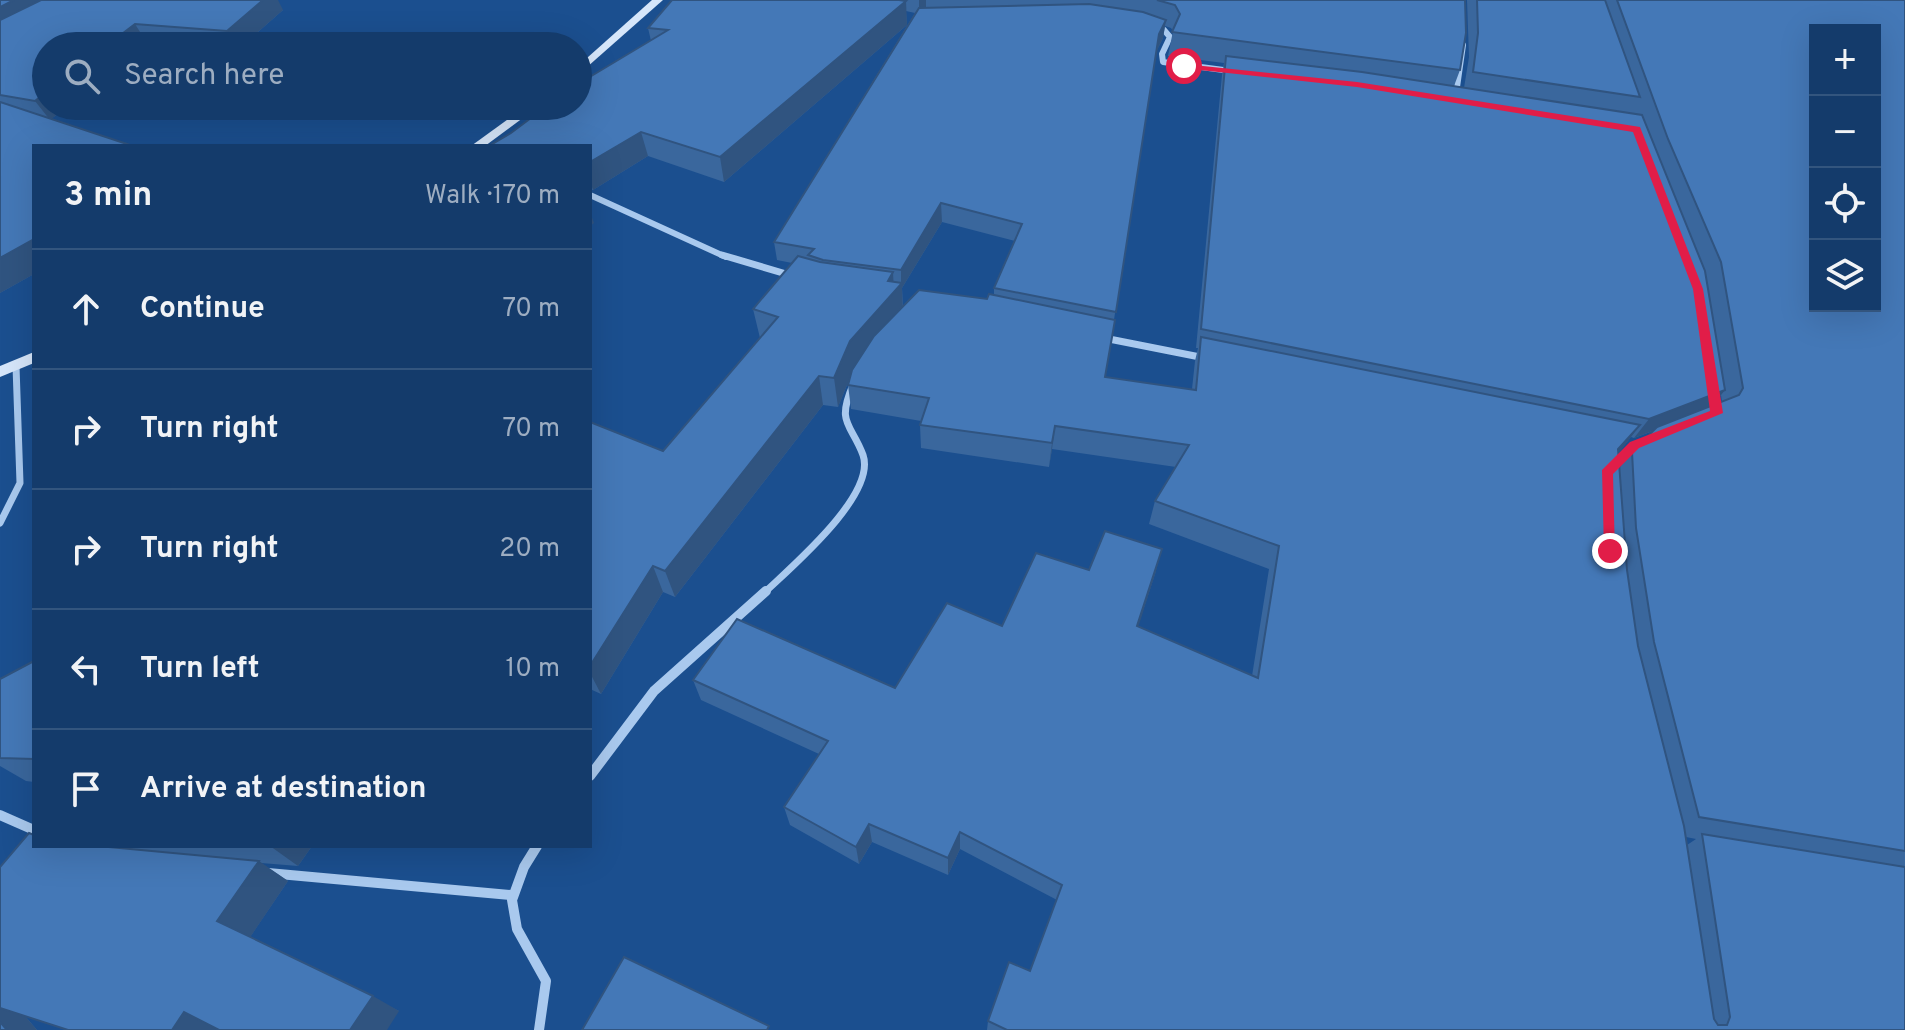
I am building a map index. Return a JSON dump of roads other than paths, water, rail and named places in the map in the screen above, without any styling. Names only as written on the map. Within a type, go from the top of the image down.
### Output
[{"type":"main road","points":[[592,59],[658,0]]},
{"type":"main road","points":[[487,144],[516,120]]},
{"type":"main road","points":[[0,372],[32,358]]},
{"type":"street","points":[[1152,27],[1164,30],[1170,37],[1162,54],[1163,62],[1233,71]]},
{"type":"street","points":[[1456,100],[1462,43]]},
{"type":"street","points":[[592,196],[730,259],[797,277]]},
{"type":"street","points":[[1095,336],[1217,360]]},
{"type":"street","points":[[0,523],[20,483],[16,366]]},
{"type":"street","points":[[592,773],[654,691],[821,541],[859,487],[864,457],[844,422],[847,396],[857,376]]},
{"type":"street","points":[[1607,473],[1635,445],[1663,435]]},
{"type":"street","points":[[1619,442],[1635,445]]},
{"type":"street","points":[[0,815],[32,829]]},
{"type":"street","points":[[536,848],[519,872],[511,895],[515,931],[546,981],[539,1030]]},
{"type":"street","points":[[249,872],[511,895]]}]
